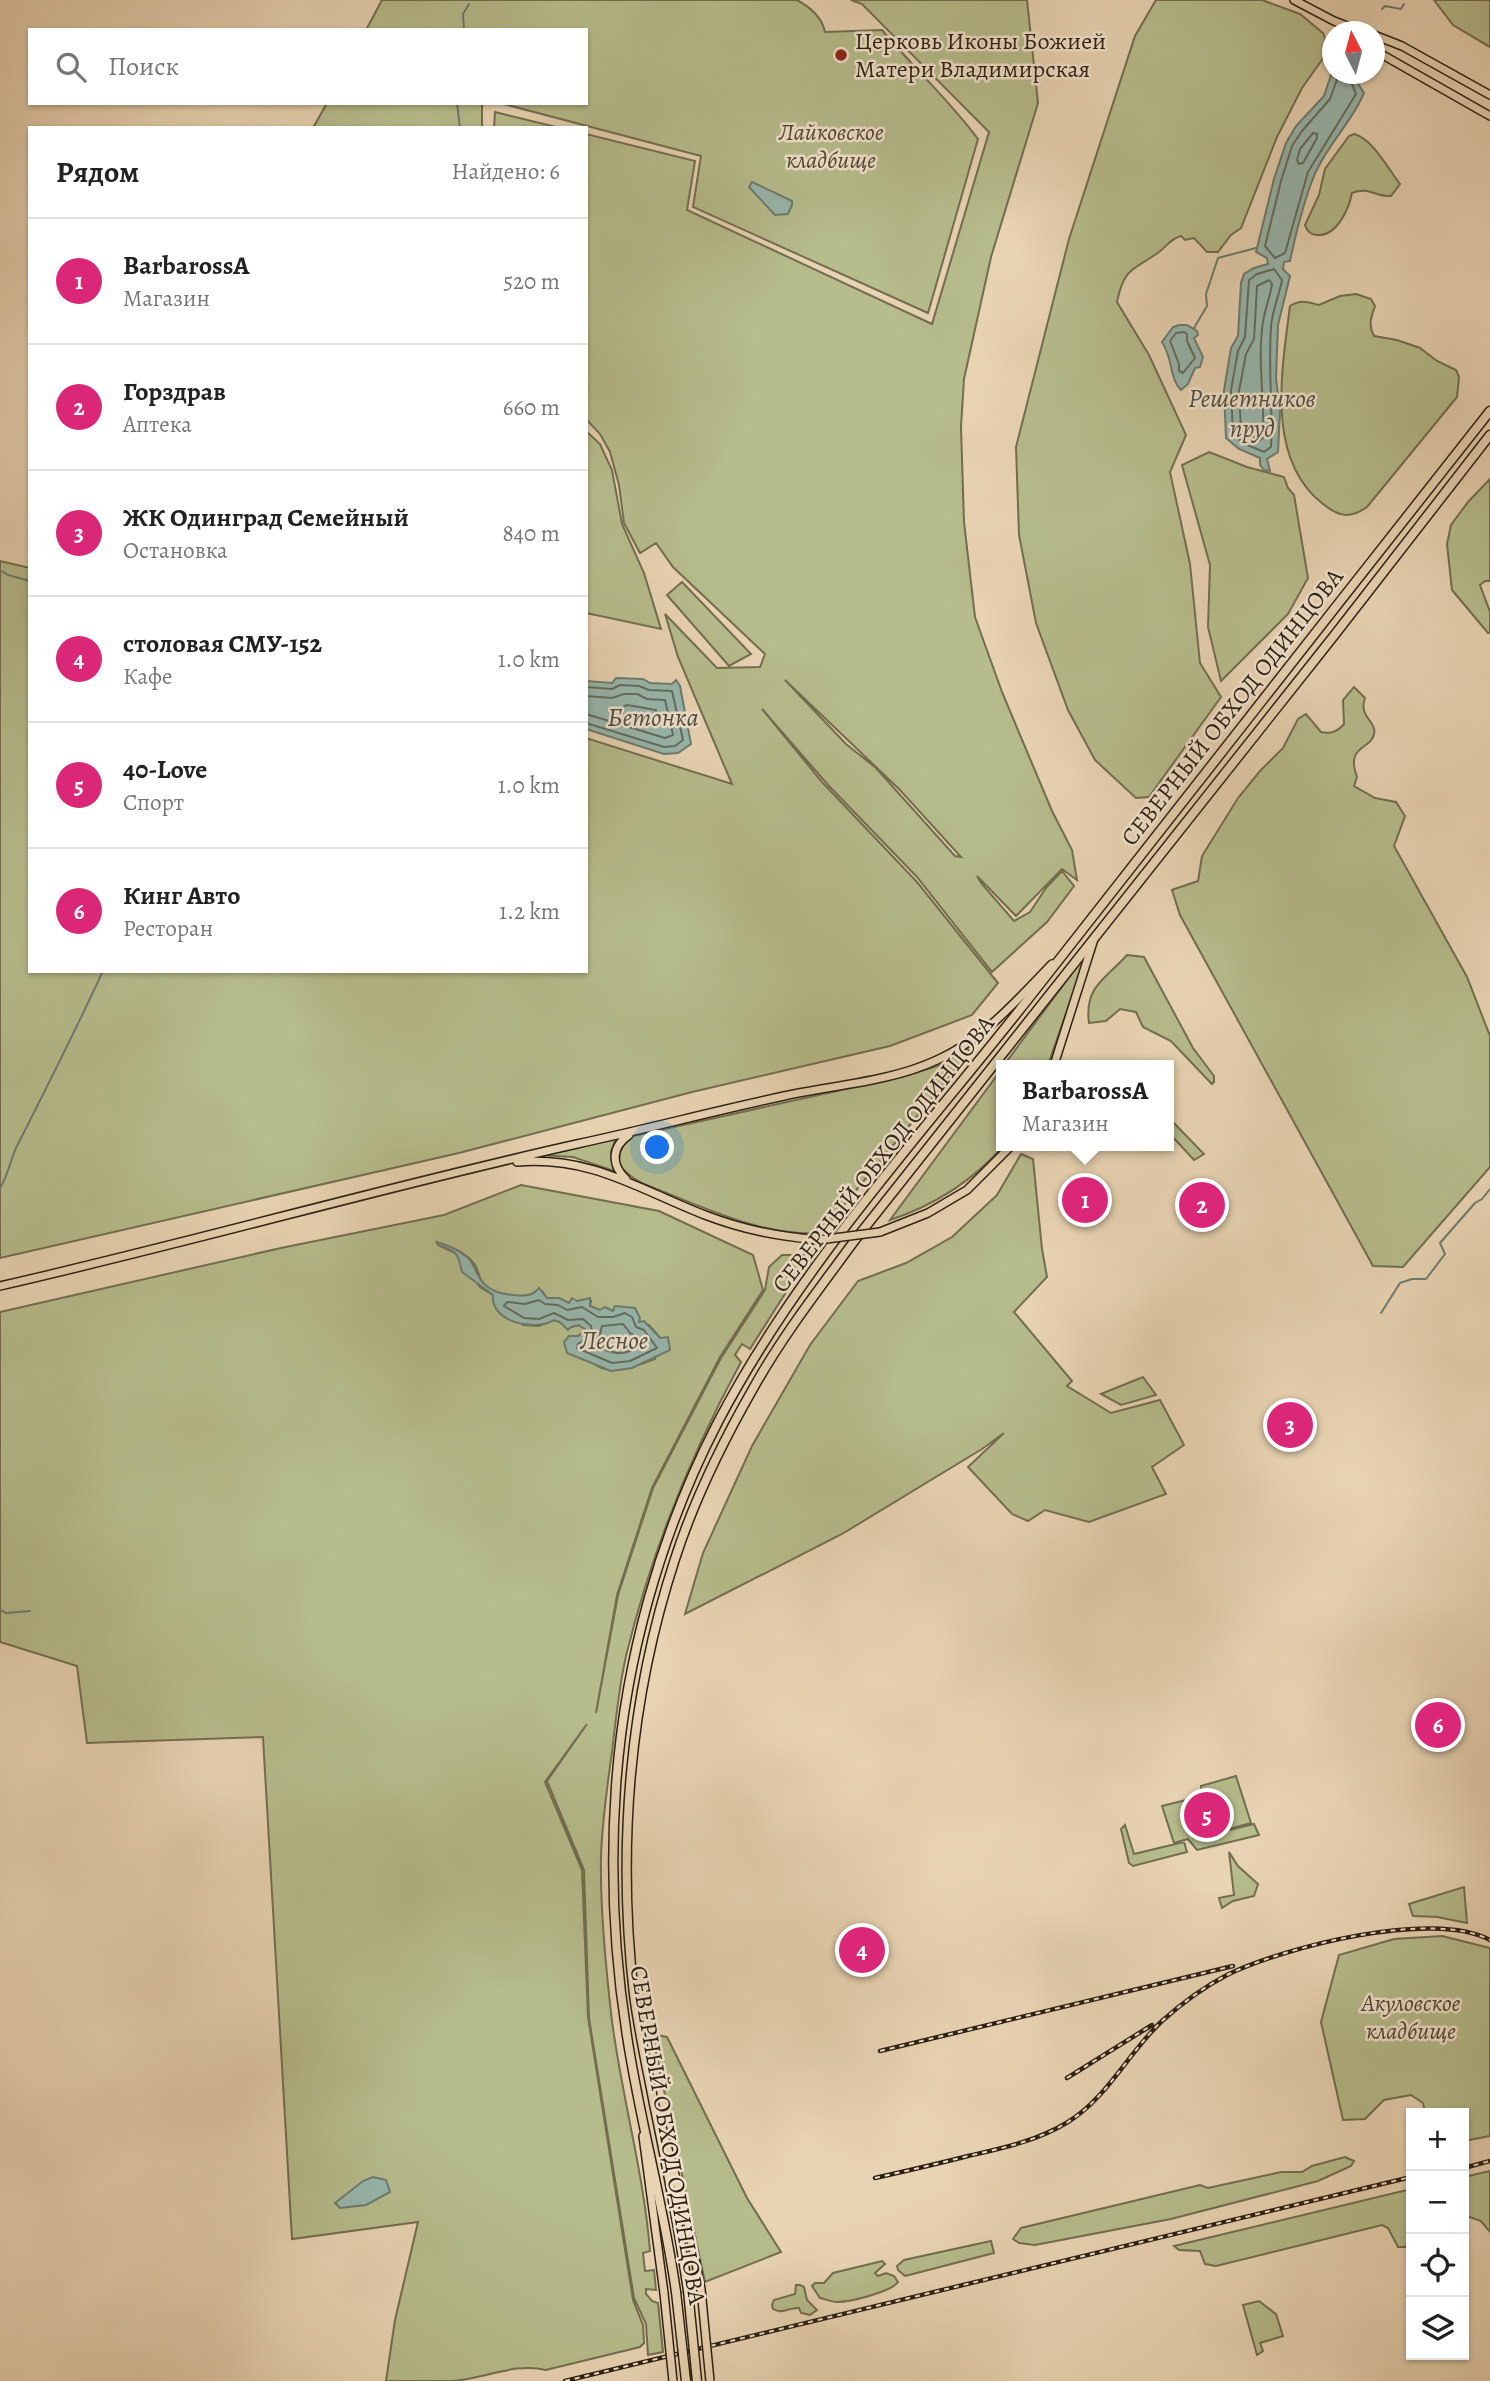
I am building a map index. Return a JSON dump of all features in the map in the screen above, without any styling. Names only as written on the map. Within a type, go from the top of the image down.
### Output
[{"type":"highway","name":"СЕВЕРНЫЙ ОБХОД ОДИНЦОВА","points":[[686,2381],[677,2292],[664,2212],[637,2094],[621,1996],[613,1883],[616,1786],[633,1657],[662,1554],[702,1455],[720,1418],[785,1311],[843,1230],[992,1046],[1490,411]]},
{"type":"highway","name":"СЕВЕРНЫЙ ОБХОД ОДИНЦОВА","points":[[998,1060],[1490,435]]},
{"type":"highway","name":"СЕВЕРНЫЙ ОБХОД ОДИНЦОВА","points":[[697,2381],[688,2291],[675,2210],[640,2035],[628,1934],[626,1870],[629,1786],[656,1622],[688,1523],[754,1385],[797,1318],[855,1240],[996,1062]]},
{"type":"main road","points":[[1294,0],[1326,21]]},
{"type":"main road","points":[[1307,9],[1336,21]]},
{"type":"main road","points":[[1385,39],[1490,95]]},
{"type":"main road","points":[[1385,56],[1490,116]]},
{"type":"main road","points":[[1056,1060],[1095,937]]},
{"type":"main road","points":[[0,1286],[464,1169],[903,1072],[955,1052],[977,1037],[1002,1016],[1067,948]]},
{"type":"main road","points":[[632,1184],[618,1171],[614,1154],[623,1139],[639,1130]]},
{"type":"main road","points":[[464,1169],[510,1162],[554,1161],[595,1169],[705,1215],[754,1232],[819,1240],[880,1233],[928,1213],[967,1190],[1006,1151]]},
{"type":"main road","points":[[652,2091],[680,2188],[701,2289],[710,2381]]},
{"type":"main road","points":[[637,2094],[673,2381]]},
{"type":"green space","name":"Лайковское кладбище","points":[[382,0],[797,0],[815,13],[825,32],[882,30],[978,139],[928,313],[693,207],[701,156],[508,105],[588,105],[588,28],[367,28]]},
{"type":"green space","points":[[851,0],[1027,0],[1038,103],[991,257],[964,379],[961,427],[964,522],[975,617],[1002,692],[1052,811],[1072,850],[1077,880],[1062,869],[1016,916],[977,876],[1014,921],[1030,912],[1046,888],[1062,871],[1074,886],[1047,922],[992,972],[917,877],[829,786],[762,709],[822,782],[917,882],[998,983],[972,1015],[890,1046],[692,1092],[459,1153],[0,1258],[0,561],[28,568],[28,973],[588,973],[588,739],[732,784],[678,657],[665,614],[717,668],[760,667],[765,654],[673,567],[656,543],[640,553],[624,523],[619,485],[610,452],[600,434],[588,421],[588,134],[695,161],[687,210],[932,324],[989,132],[862,4]],"holes":[[[785,680],[900,790],[961,857],[955,856],[876,768],[846,744]]]},
{"type":"green space","points":[[1156,0],[1262,0],[1300,14],[1322,32],[1322,60],[1302,88],[1277,137],[1241,228],[1231,235],[1218,252],[1207,252],[1194,238],[1185,240],[1181,236],[1174,239],[1131,271],[1123,282],[1117,302],[1149,355],[1186,435],[1170,472],[1190,564],[1200,663],[1221,697],[1149,797],[1136,798],[1095,760],[1068,710],[1036,623],[1019,535],[1016,447],[1069,239],[1135,36]]},
{"type":"green space","points":[[1434,0],[1490,0],[1490,47],[1453,25]]},
{"type":"green space","points":[[326,105],[482,105],[482,126],[314,126]]},
{"type":"green space","points":[[495,112],[552,126],[494,126]]},
{"type":"green space","points":[[1354,134],[1374,148],[1400,184],[1391,196],[1368,191],[1352,193],[1345,213],[1336,227],[1324,234],[1312,234],[1305,225],[1319,195],[1325,169],[1349,136]]},
{"type":"green space","points":[[1356,294],[1371,299],[1375,306],[1371,317],[1374,336],[1420,348],[1437,361],[1456,370],[1459,377],[1457,397],[1367,507],[1345,515],[1334,512],[1323,504],[1305,485],[1292,463],[1285,438],[1282,384],[1290,306],[1301,302],[1319,305],[1340,296]]},
{"type":"green space","points":[[588,433],[600,444],[612,470],[622,524],[644,573],[661,629],[588,613]]},
{"type":"green space","points":[[1209,452],[1247,467],[1284,477],[1294,495],[1308,578],[1288,614],[1221,681],[1208,627],[1210,565],[1182,465]]},
{"type":"green space","points":[[1490,479],[1490,581],[1480,585],[1490,612],[1488,633],[1452,590],[1447,544],[1451,525]]},
{"type":"green space","points":[[682,582],[751,654],[729,666],[667,595]]},
{"type":"green space","points":[[1354,687],[1365,698],[1364,710],[1373,726],[1374,734],[1354,759],[1357,777],[1354,786],[1375,798],[1396,802],[1405,816],[1394,846],[1467,977],[1490,1036],[1490,1167],[1403,1267],[1373,1266],[1180,915],[1172,890],[1198,881],[1202,856],[1238,798],[1283,748],[1298,719],[1306,714],[1321,732],[1336,731],[1344,724],[1343,700]]},
{"type":"green space","points":[[1087,953],[1050,1060],[1008,1060]]},
{"type":"green space","points":[[1127,955],[1144,957],[1193,1048],[1214,1076],[1212,1084],[1171,1041],[1143,1027],[1136,1012],[1120,1009],[1106,1021],[1089,1023],[1088,1010],[1093,992]]},
{"type":"green space","points":[[967,1048],[970,1052],[821,1233],[764,1228],[728,1217],[644,1184],[630,1176],[619,1164],[622,1148],[633,1136],[905,1076],[940,1065]]},
{"type":"green space","points":[[996,1077],[996,1151],[998,1151],[979,1171],[952,1191],[890,1220]]},
{"type":"green space","points":[[1174,1123],[1204,1154],[1194,1160],[1174,1138]]},
{"type":"green space","points":[[616,1138],[611,1152],[614,1171],[573,1157],[539,1155]]},
{"type":"green space","points":[[1021,1154],[1033,1159],[1047,1277],[1014,1312],[1072,1381],[1067,1386],[1111,1413],[1160,1400],[1184,1445],[1152,1467],[1166,1494],[1089,1522],[1045,1510],[1028,1521],[1012,1514],[968,1467],[1004,1433],[842,1534],[685,1614],[703,1553],[752,1446],[810,1345],[858,1281],[906,1263],[952,1237],[997,1195]]},
{"type":"green space","points":[[521,1185],[659,1211],[753,1255],[763,1290],[720,1357],[652,1488],[617,1595],[596,1713],[618,1595],[653,1488],[721,1358],[765,1290],[769,1267],[782,1255],[804,1255],[814,1243],[823,1244],[788,1289],[750,1349],[742,1344],[735,1355],[741,1362],[690,1468],[648,1577],[627,1652],[620,1689],[602,1831],[602,1918],[612,2021],[647,2222],[650,2251],[643,2253],[645,2271],[654,2270],[656,2290],[646,2289],[646,2294],[658,2303],[663,2352],[648,2355],[646,2324],[634,2298],[589,2018],[584,1870],[547,1781],[587,1724],[545,1782],[582,1870],[588,2017],[633,2300],[643,2325],[644,2343],[640,2347],[546,2370],[511,2369],[453,2381],[386,2381],[395,2320],[418,2222],[292,2239],[263,1737],[87,1743],[77,1666],[0,1642],[0,1312],[281,1248],[444,1215]],"holes":[[[437,1243],[468,1257],[475,1265],[484,1285],[497,1293],[520,1296],[542,1291],[547,1298],[559,1298],[569,1304],[591,1301],[590,1306],[600,1311],[632,1309],[638,1323],[649,1325],[660,1338],[655,1359],[623,1369],[598,1366],[591,1361],[578,1336],[587,1330],[579,1325],[571,1327],[554,1320],[539,1326],[523,1325],[493,1295],[480,1287],[457,1254]]]},
{"type":"green space","points":[[1143,1377],[1156,1395],[1121,1405],[1101,1394]]},
{"type":"green space","points":[[1236,1776],[1251,1823],[1196,1838],[1254,1824],[1259,1835],[1197,1850],[1188,1839],[1174,1843],[1162,1806],[1202,1796],[1201,1786]]},
{"type":"green space","points":[[1125,1825],[1134,1854],[1184,1842],[1187,1852],[1133,1866],[1129,1863],[1121,1829]]},
{"type":"green space","points":[[1229,1852],[1238,1866],[1258,1884],[1254,1896],[1233,1901],[1222,1908],[1219,1898],[1234,1895]]},
{"type":"green space","points":[[1464,1887],[1467,1923],[1413,1916],[1409,1904]]},
{"type":"green space","name":"Акуловское кладбище","points":[[1442,1936],[1490,1948],[1490,2136],[1469,2140],[1469,2108],[1424,2108],[1423,2103],[1411,2095],[1384,2100],[1365,2119],[1343,2120],[1321,2022],[1339,1955],[1394,1939]]},
{"type":"green space","points":[[652,2034],[667,2037],[747,2198],[781,2252],[705,2282]]},
{"type":"green space","points":[[1345,2157],[1354,2161],[1351,2166],[1318,2181],[1171,2219],[1035,2245],[1019,2243],[1013,2239],[1021,2228],[1200,2185],[1208,2188],[1281,2172],[1302,2172],[1312,2166]]},
{"type":"green space","points":[[1490,2171],[1490,2232],[1481,2221],[1469,2217],[1469,2176]]},
{"type":"green space","points":[[1406,2190],[1405,2247],[1398,2247],[1388,2228],[1382,2225],[1216,2266],[1205,2264],[1200,2251],[1179,2250],[1174,2246]]},
{"type":"green space","points":[[991,2241],[994,2253],[905,2276],[898,2270],[897,2266],[904,2260]]},
{"type":"green space","points":[[882,2261],[885,2264],[875,2273],[878,2276],[886,2273],[894,2276],[898,2282],[879,2293],[835,2302],[820,2298],[812,2286],[815,2283],[824,2283],[833,2273]]},
{"type":"green space","points":[[796,2285],[804,2287],[807,2300],[817,2310],[810,2315],[801,2313],[799,2308],[780,2311],[773,2309],[774,2300],[795,2294]]},
{"type":"green space","points":[[1259,2301],[1276,2314],[1283,2336],[1260,2343],[1263,2351],[1257,2355],[1243,2305]]},
{"type":"water","name":"Решетников пруд","points":[[1328,84],[1358,84],[1364,93],[1319,165],[1303,207],[1290,261],[1284,262],[1283,269],[1290,276],[1278,325],[1278,452],[1267,459],[1270,471],[1264,470],[1260,465],[1260,458],[1239,449],[1226,438],[1224,390],[1231,348],[1238,336],[1241,283],[1244,274],[1268,264],[1267,258],[1256,252],[1286,143],[1296,126],[1324,96]]},
{"type":"water","points":[[752,182],[792,201],[788,214],[775,215],[749,187]]},
{"type":"water","points":[[1187,325],[1197,331],[1198,335],[1194,338],[1203,357],[1200,367],[1195,368],[1188,384],[1181,390],[1162,342],[1173,327]]},
{"type":"water","name":"Бетонка","points":[[616,678],[672,684],[676,680],[680,686],[691,744],[678,753],[664,754],[588,730],[588,681],[612,683]]},
{"type":"water","name":"Лесное","points":[[437,1242],[467,1257],[484,1284],[498,1292],[525,1296],[539,1288],[547,1298],[559,1298],[569,1303],[572,1298],[577,1301],[590,1298],[590,1306],[600,1310],[605,1307],[613,1311],[615,1306],[635,1308],[639,1322],[644,1321],[660,1338],[668,1337],[670,1350],[632,1368],[611,1371],[567,1353],[564,1342],[569,1336],[578,1336],[586,1330],[579,1325],[568,1330],[554,1320],[536,1325],[506,1318],[494,1304],[493,1295],[462,1272],[456,1254]]},
{"type":"water","points":[[373,2177],[386,2180],[390,2192],[366,2205],[340,2208],[335,2203],[363,2181]]},
{"type":"waterway","points":[[464,28],[463,14],[469,4]]},
{"type":"waterway","points":[[1382,9],[1385,6],[1401,9],[1404,4]]},
{"type":"waterway","points":[[457,105],[460,126]]},
{"type":"waterway","points":[[1194,328],[1207,306],[1206,294],[1218,258],[1256,248]]},
{"type":"waterway","points":[[0,570],[28,580]]},
{"type":"waterway","points":[[0,1188],[16,1148],[102,973]]},
{"type":"waterway","points":[[1381,1313],[1400,1283],[1412,1279],[1426,1279],[1445,1254],[1440,1243],[1490,1189]]},
{"type":"waterway","points":[[0,1610],[6,1613],[30,1611]]},
{"type":"railway","points":[[875,2178],[1020,2143],[1068,2122],[1095,2100],[1169,2015],[1210,1985],[1252,1964],[1320,1943],[1397,1930],[1433,1928],[1465,1931],[1490,1940]]},
{"type":"railway","points":[[880,2051],[1233,1966]]},
{"type":"railway","points":[[1067,2078],[1152,2025]]},
{"type":"railway","points":[[1469,2167],[1490,2161]]},
{"type":"railway","points":[[565,2381],[1406,2178]]},
{"type":"place","name":"Церковь Иконы Божией Матери Владимирская","points":[[841,55]]},
{"type":"place","name":"BarbarossA","points":[[1085,1200]]},
{"type":"place","name":"Горздрав","points":[[1202,1205]]},
{"type":"place","name":"ЖК Одинград Семейный","points":[[1290,1425]]},
{"type":"place","name":"Кинг Авто","points":[[1438,1725]]},
{"type":"place","name":"40-Love","points":[[1207,1815]]},
{"type":"place","name":"столовая СМУ-152","points":[[862,1950]]}]
